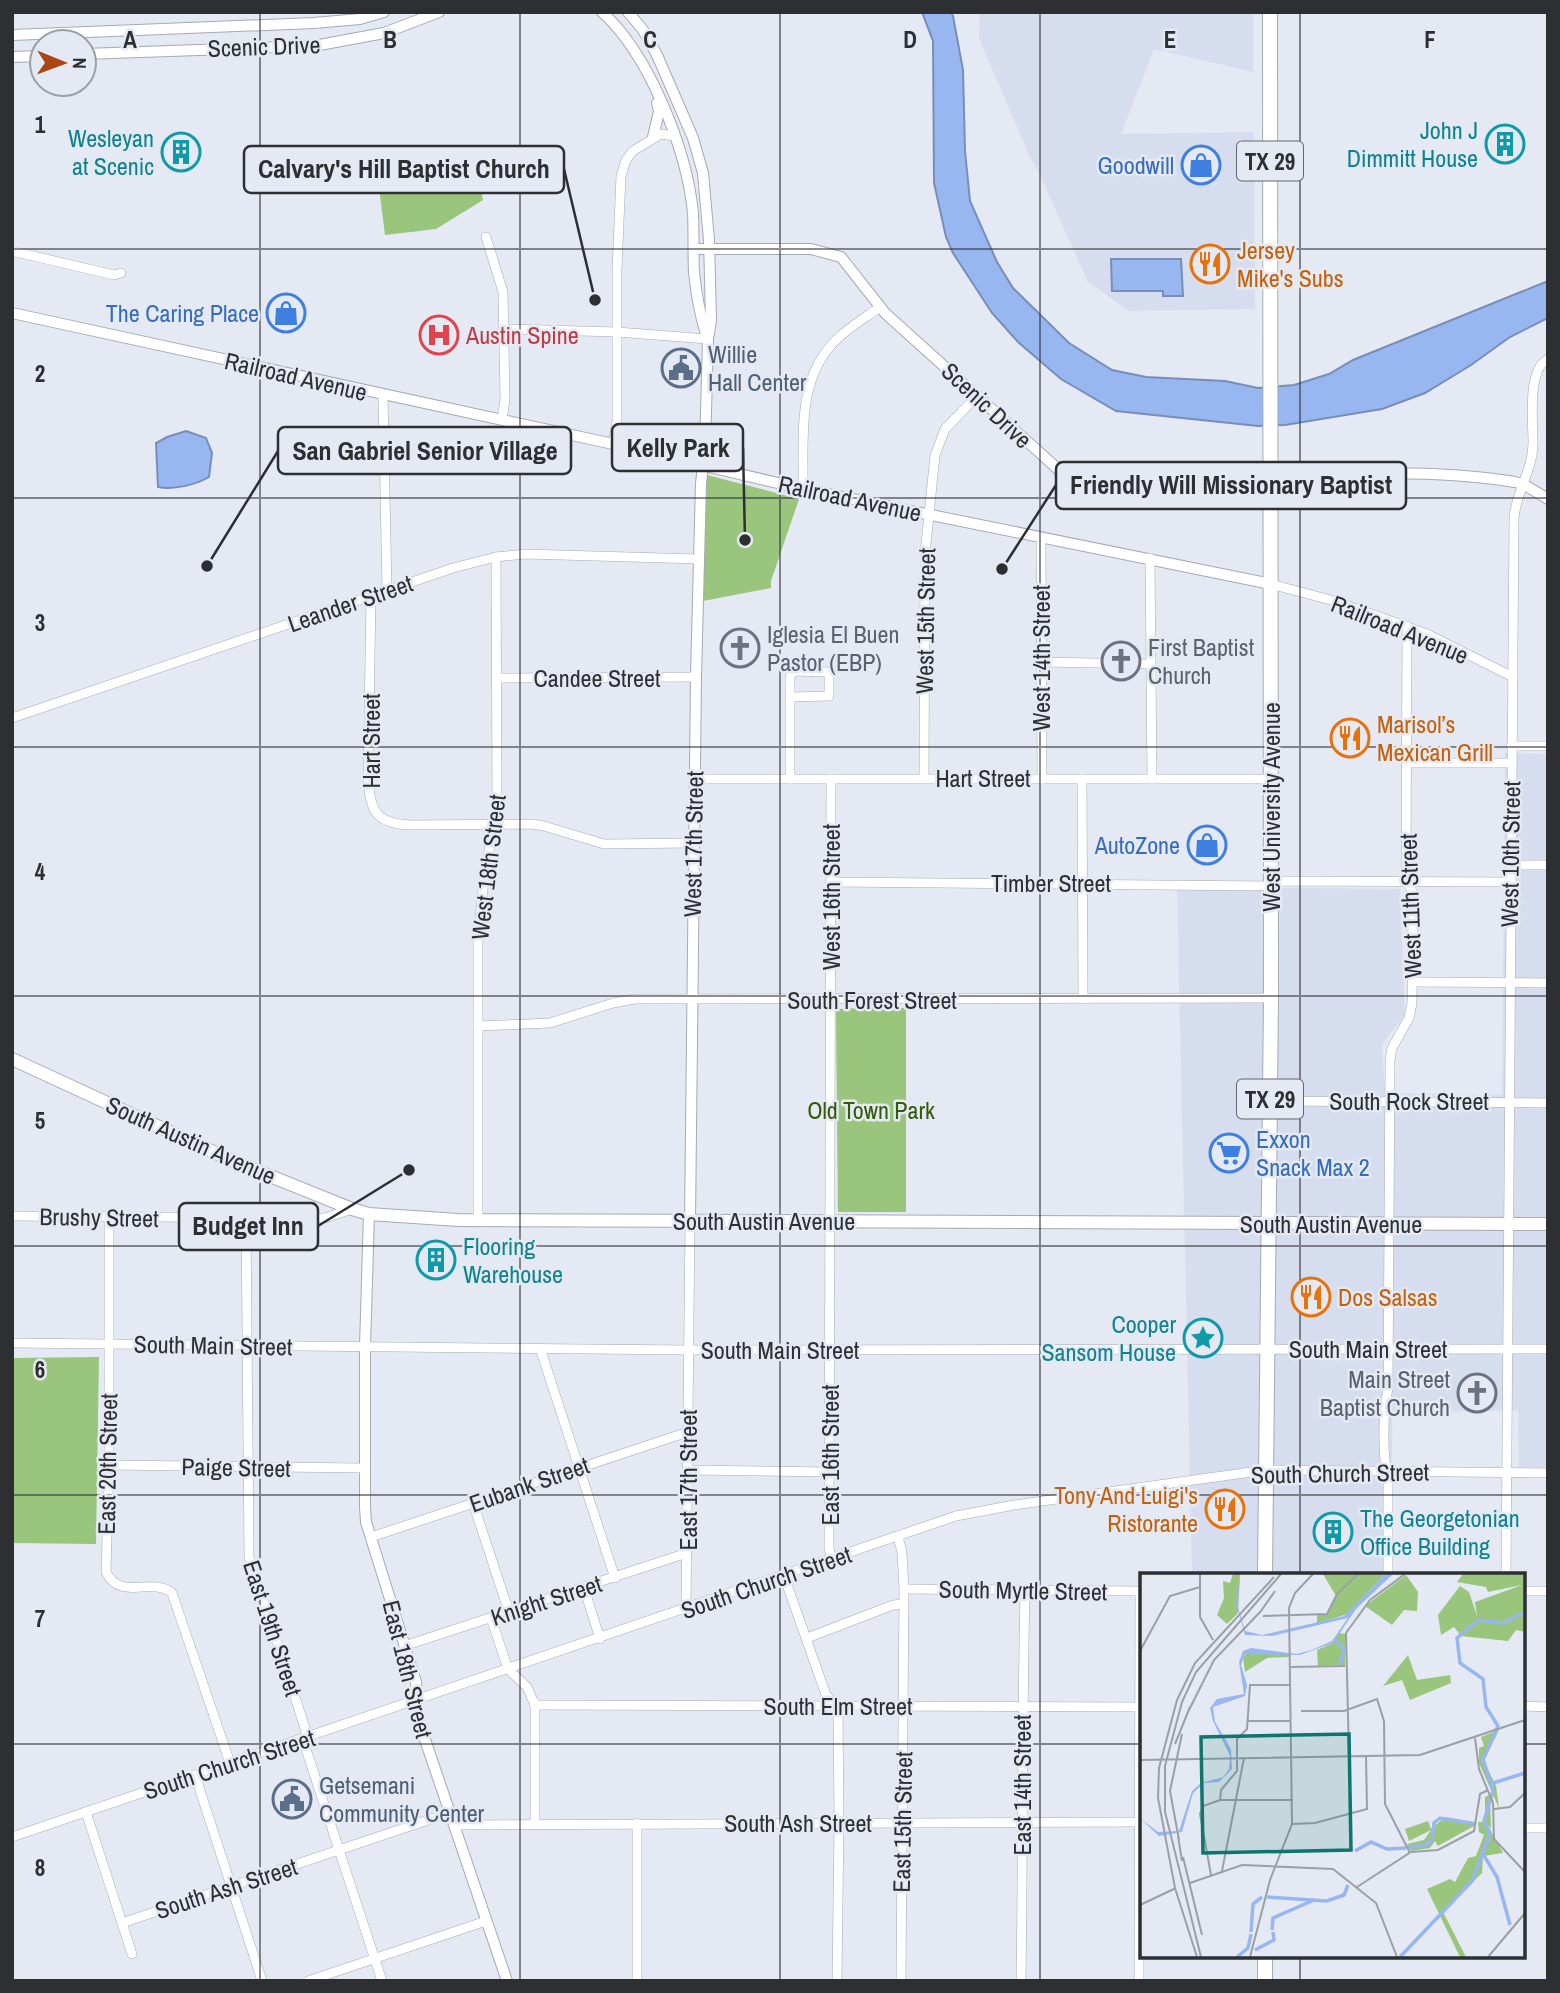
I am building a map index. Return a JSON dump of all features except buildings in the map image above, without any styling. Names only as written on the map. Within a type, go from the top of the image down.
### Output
[{"type":"main road","name":"West University Avenue","points":[[1268,1350],[1271,998],[1270,12]]},
{"type":"main road","name":"South Austin Avenue","points":[[12,1059],[233,1161],[369,1214],[478,1220],[1548,1224]]},
{"type":"main road","name":"TX 29","points":[[1265,1573],[1268,1350]]},
{"type":"main road","points":[[1265,1958],[1265,1981]]},
{"type":"street","name":"Scenic Drive","points":[[98,54],[314,46],[384,33],[439,12]]},
{"type":"street","points":[[602,12],[634,48],[675,136],[689,184],[694,249]]},
{"type":"street","points":[[628,12],[643,30],[657,55],[693,138],[703,173],[709,248]]},
{"type":"street","name":"Scenic Drive","points":[[12,35],[314,23],[360,19],[382,13]]},
{"type":"street","points":[[382,13],[384,33]]},
{"type":"street","points":[[314,23],[314,46]]},
{"type":"street","points":[[219,28],[219,48]]},
{"type":"street","points":[[115,32],[116,53]]},
{"type":"street","points":[[653,137],[659,111],[656,93]]},
{"type":"street","points":[[613,444],[617,421],[617,269],[621,176],[626,160],[633,150],[661,134],[675,136]]},
{"type":"street","points":[[486,237],[503,292],[505,400],[502,420]]},
{"type":"street","name":"West 17th Street","points":[[689,1350],[694,779],[698,559],[711,320],[709,248]]},
{"type":"street","name":"Scenic Drive","points":[[694,249],[811,249],[841,257],[880,307],[1060,471],[1082,482],[1113,484],[1214,472],[1421,473],[1523,484],[1548,499]]},
{"type":"street","name":"West 17th Street","points":[[694,249],[694,272],[708,339]]},
{"type":"street","points":[[12,251],[114,275],[121,273]]},
{"type":"street","points":[[803,489],[806,400],[817,364],[834,341],[880,307]]},
{"type":"street","name":"Railroad Avenue","points":[[12,313],[613,444],[928,516],[1271,584],[1338,602],[1407,626],[1513,677]]},
{"type":"street","points":[[504,329],[617,332],[708,339]]},
{"type":"street","name":"West 10th Street","points":[[1506,1573],[1514,518],[1515,506],[1532,459],[1534,377],[1544,361]]},
{"type":"street","points":[[383,395],[387,591]]},
{"type":"street","name":"West 15th Street","points":[[924,778],[925,554],[935,455],[939,442],[955,416],[978,396]]},
{"type":"street","name":"West 14th Street","points":[[1041,538],[1042,779]]},
{"type":"street","name":"Leander Street","points":[[12,718],[453,568],[496,557],[544,554],[698,559]]},
{"type":"street","name":"West 18th Street","points":[[478,1220],[480,909],[498,804],[496,557]]},
{"type":"street","points":[[1150,558],[1152,779]]},
{"type":"street","name":"Hart Street","points":[[371,597],[369,780],[371,804],[375,812],[394,824],[544,825],[604,844],[693,843]]},
{"type":"street","name":"West 11th Street","points":[[1388,1573],[1385,1409],[1388,1388],[1390,1060],[1392,1048],[1409,1018],[1413,982],[1413,895],[1406,874],[1407,626]]},
{"type":"street","points":[[1041,662],[1149,664]]},
{"type":"street","points":[[790,779],[790,677],[793,671],[829,672],[829,696],[791,697]]},
{"type":"street","name":"Candee Street","points":[[498,678],[696,677]]},
{"type":"street","points":[[1511,746],[1548,746]]},
{"type":"street","points":[[1407,763],[1511,763]]},
{"type":"street","name":"Hart Street","points":[[694,779],[1271,779]]},
{"type":"street","name":"West 16th Street","points":[[831,779],[831,1350]]},
{"type":"street","points":[[1082,779],[1083,999]]},
{"type":"street","points":[[1510,865],[1548,865]]},
{"type":"street","name":"Timber Street","points":[[831,882],[1271,886],[1283,881],[1510,882]]},
{"type":"street","points":[[1413,982],[1548,983]]},
{"type":"street","name":"South Forest Street","points":[[478,1026],[550,1023],[613,1003],[635,999],[1271,998]]},
{"type":"street","name":"South Rock Street","points":[[1270,1101],[1548,1103]]},
{"type":"street","name":"Brushy Street","points":[[12,1216],[325,1218],[352,1209]]},
{"type":"street","points":[[365,1347],[369,1214]]},
{"type":"street","name":"East 20th Street","points":[[109,1217],[106,1572],[114,1583],[124,1587],[160,1587],[172,1593],[230,1763]]},
{"type":"street","name":"East 19th Street","points":[[246,1218],[246,1467],[249,1558],[306,1731],[305,1746],[382,1981]]},
{"type":"street","name":"South Main Street","points":[[12,1343],[689,1350],[1548,1349]]},
{"type":"street","name":"East 18th Street","points":[[365,1347],[366,1522],[416,1682],[417,1716],[507,1981]]},
{"type":"street","points":[[540,1348],[615,1578]]},
{"type":"street","name":"East 17th Street","points":[[687,1609],[689,1350]]},
{"type":"street","name":"East 16th Street","points":[[831,1350],[829,1549],[832,1559]]},
{"type":"street","name":"Eubank Street","points":[[371,1537],[688,1432]]},
{"type":"street","name":"Paige Street","points":[[109,1465],[364,1468]]},
{"type":"street","points":[[688,1470],[830,1472]]},
{"type":"street","name":"South Church Street","points":[[12,1837],[956,1517],[1007,1506],[1266,1470],[1548,1473]]},
{"type":"street","points":[[472,1503],[509,1612]]},
{"type":"street","name":"East 15th Street","points":[[898,1537],[902,1552],[904,1589],[901,1981]]},
{"type":"street","name":"Knight Street","points":[[404,1646],[687,1553]]},
{"type":"street","points":[[785,1576],[826,1695],[838,1706],[837,1981]]},
{"type":"street","points":[[584,1588],[600,1639]]},
{"type":"street","name":"South Myrtle Street","points":[[904,1589],[1140,1591]]},
{"type":"street","name":"East 14th Street","points":[[1021,1981],[1025,1590]]},
{"type":"street","points":[[1525,1591],[1548,1591]]},
{"type":"street","name":"South Myrtle Street","points":[[807,1638],[893,1605],[903,1604]]},
{"type":"street","points":[[491,1618],[508,1670],[527,1687],[535,1705],[535,1824]]},
{"type":"street","name":"South Elm Street","points":[[535,1705],[1140,1707]]},
{"type":"street","points":[[1525,1706],[1548,1707]]},
{"type":"street","points":[[195,1775],[262,1981]]},
{"type":"street","points":[[86,1812],[132,1954]]},
{"type":"street","name":"South Ash Street","points":[[122,1923],[449,1813]]},
{"type":"street","name":"South Ash Street","points":[[454,1825],[1140,1822]]},
{"type":"street","points":[[637,1823],[637,1981]]},
{"type":"street","points":[[1525,1828],[1548,1828]]},
{"type":"street","points":[[1139,1981],[1140,1902]]},
{"type":"street","points":[[308,1981],[486,1921]]},
{"type":"shaded area","points":[[980,12],[1253,12],[1253,72],[1154,49],[1121,134],[1254,132],[1255,309],[1129,311],[1088,282],[979,38]]},
{"type":"shaded area","points":[[1505,753],[1548,754],[1548,1468],[1519,1467],[1518,1410],[1392,1413],[1393,1573],[1192,1573],[1177,887],[1400,889],[1405,1015],[1382,1044],[1385,1093],[1502,1095]]},
{"type":"green space","points":[[473,147],[483,200],[436,229],[385,235],[375,156]]},
{"type":"green space","points":[[707,475],[799,499],[771,581],[771,588],[703,601]]},
{"type":"green space","name":"Old Town Park","points":[[906,1008],[906,1212],[838,1212],[836,1009]]},
{"type":"green space","points":[[99,1357],[96,1544],[12,1543],[12,1358]]},
{"type":"water","points":[[922,12],[951,12],[953,16],[963,70],[965,151],[970,201],[997,262],[1013,288],[1069,343],[1112,370],[1146,377],[1225,381],[1258,388],[1294,385],[1329,374],[1353,360],[1548,281],[1548,318],[1510,337],[1425,393],[1382,409],[1285,425],[1258,426],[1116,411],[1061,379],[1018,342],[992,313],[953,253],[946,237],[934,183],[933,41]]},
{"type":"water","points":[[1111,259],[1181,259],[1183,296],[1163,296],[1163,291],[1112,291]]},
{"type":"water","points":[[186,431],[206,438],[212,453],[209,477],[184,486],[158,487],[156,443]]},
{"type":"place","name":"John J Dimmitt House","points":[[1505,144]]},
{"type":"place","name":"Wesleyan at Scenic","points":[[181,152]]},
{"type":"place","name":"Goodwill","points":[[1201,165]]},
{"type":"place","name":"Jersey Mike's Subs","points":[[1210,264]]},
{"type":"place","name":"Calvary's Hill Baptist Church","points":[[595,300]]},
{"type":"place","name":"The Caring Place","points":[[286,313]]},
{"type":"place","name":"Austin Spine","points":[[439,335]]},
{"type":"place","name":"Willie Hall Center","points":[[681,368]]},
{"type":"place","name":"Kelly Park","points":[[745,540]]},
{"type":"place","name":"San Gabriel Senior Village","points":[[207,566]]},
{"type":"place","name":"Friendly Will Missionary Baptist","points":[[1002,569]]},
{"type":"place","name":"Iglesia El Buen Pastor (EBP)","points":[[740,648]]},
{"type":"place","name":"First Baptist Church","points":[[1121,661]]},
{"type":"place","name":"Marisol’s Mexican Grill","points":[[1350,738]]},
{"type":"place","name":"AutoZone","points":[[1207,845]]},
{"type":"place","name":"Exxon Snack Max 2","points":[[1229,1153]]},
{"type":"place","name":"Budget Inn","points":[[409,1170]]},
{"type":"place","name":"Flooring Warehouse","points":[[436,1260]]},
{"type":"place","name":"Dos Salsas","points":[[1311,1297]]},
{"type":"place","name":"Cooper Sansom House","points":[[1203,1338]]},
{"type":"place","name":"Main Street Baptist Church","points":[[1477,1393]]},
{"type":"place","name":"Tony And Luigi's Ristorante","points":[[1225,1509]]},
{"type":"place","name":"The Georgetonian Office Building","points":[[1333,1532]]},
{"type":"place","name":"Getsemani Community Center","points":[[292,1799]]}]
